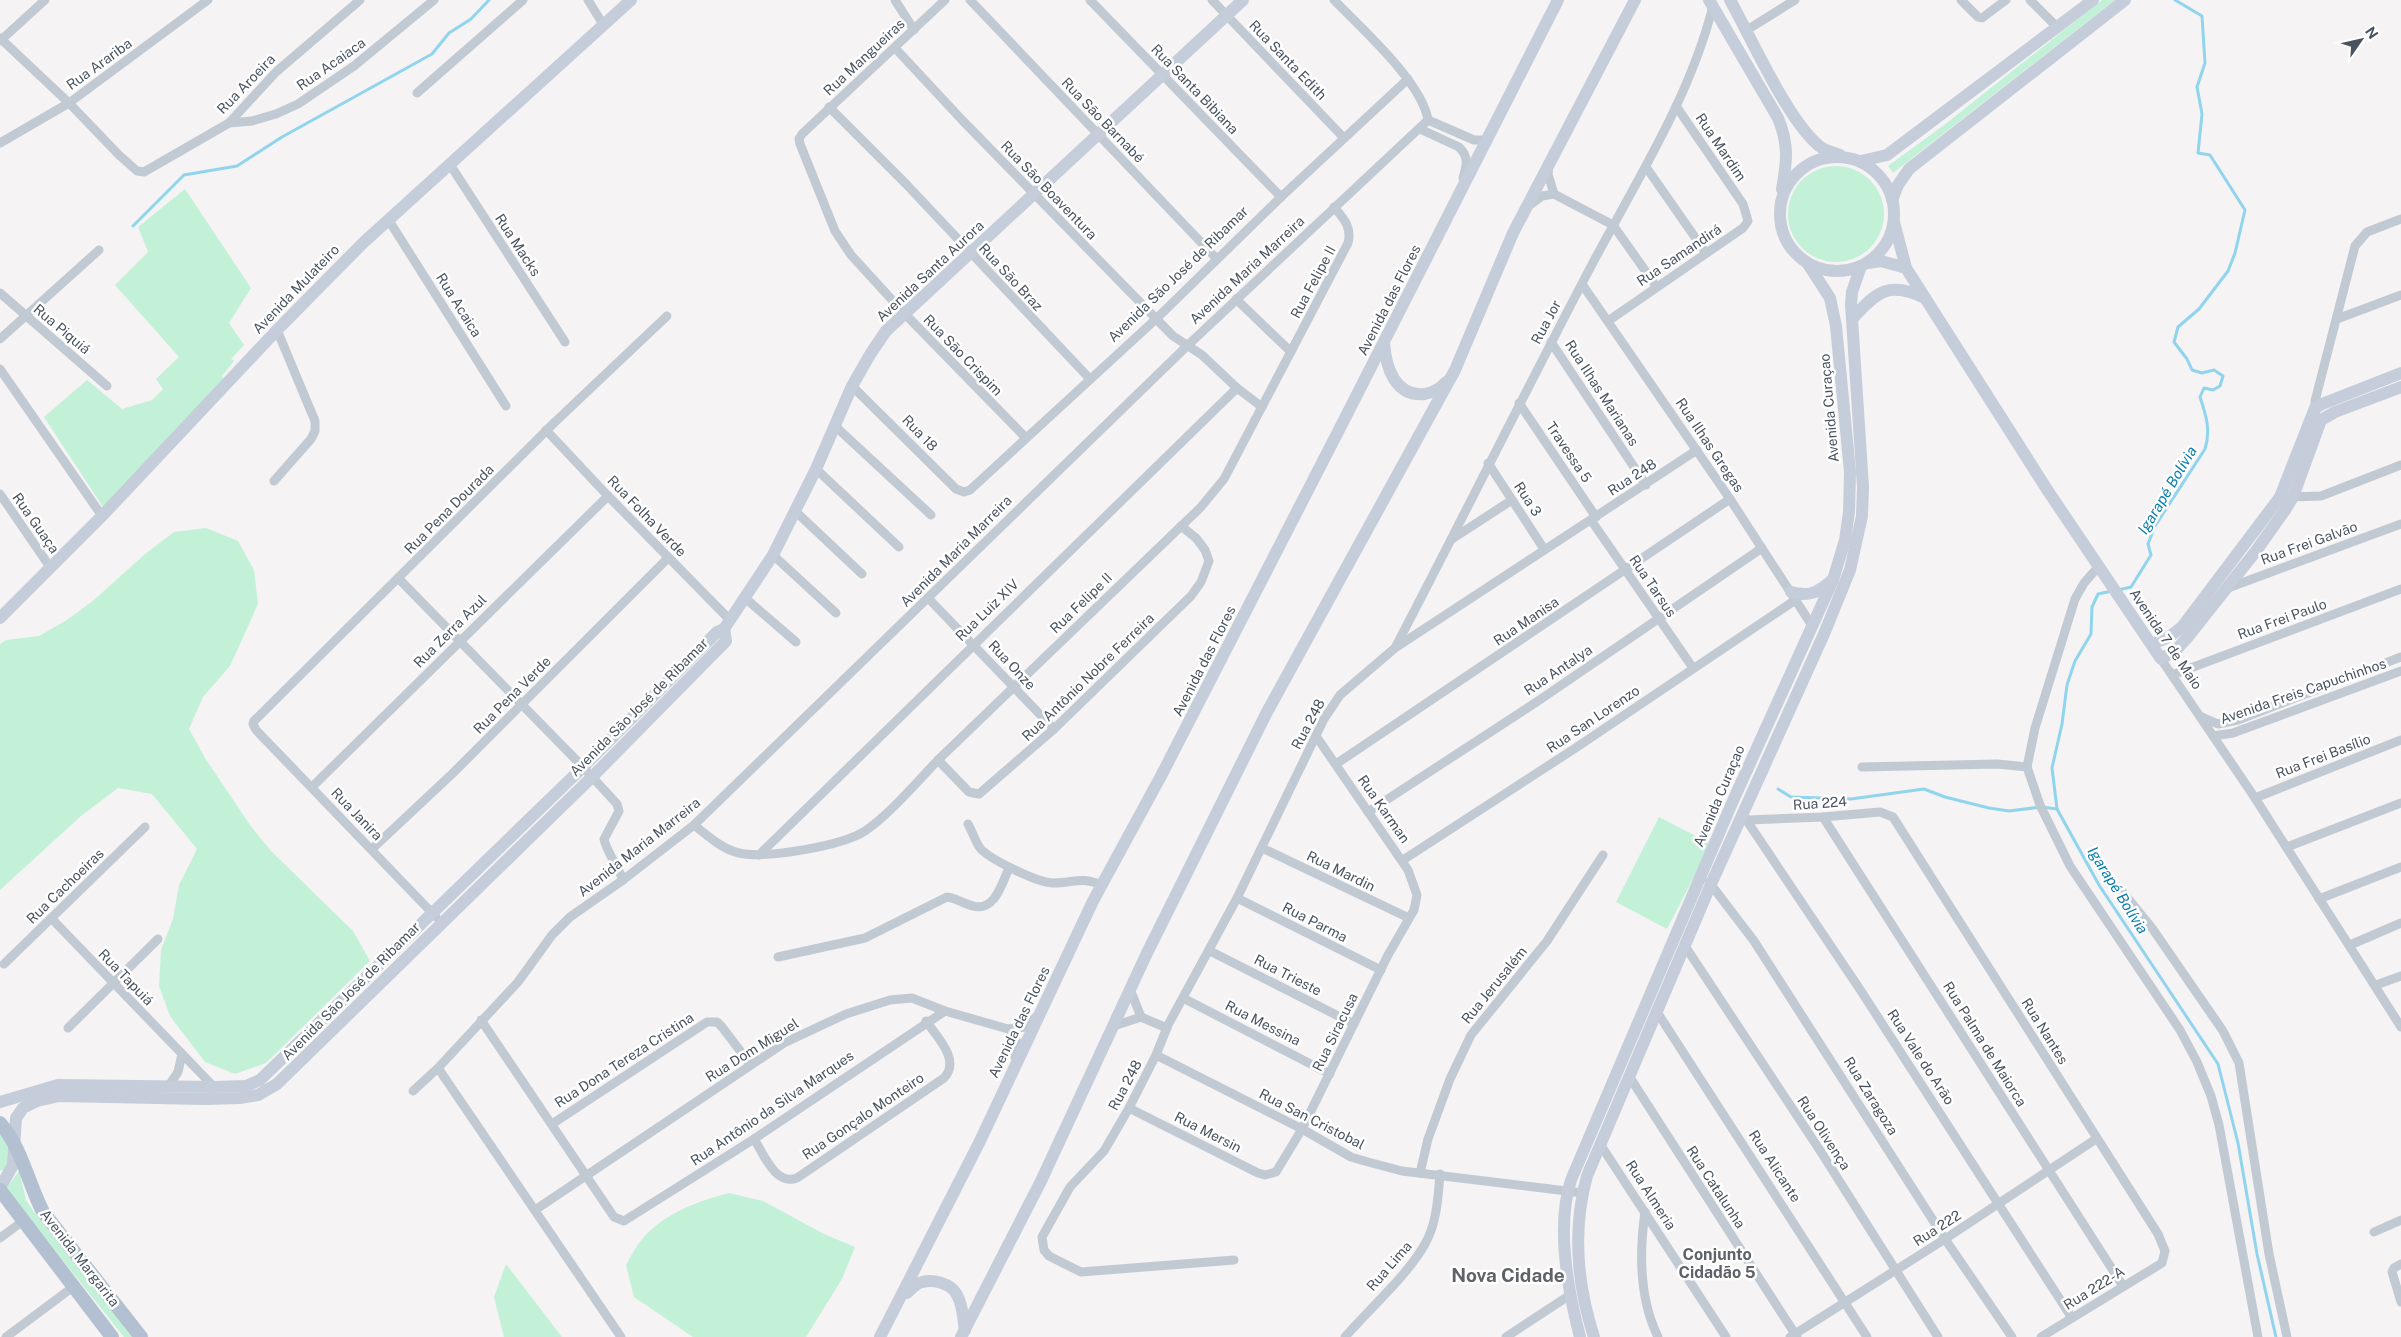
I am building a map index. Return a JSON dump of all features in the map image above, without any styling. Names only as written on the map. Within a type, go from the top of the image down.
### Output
[{"type":"main road","name":"Avenida Mulateiro","points":[[0,618],[102,516],[277,330],[388,218],[631,0]]},
{"type":"main road","name":"Avenida Santa Aurora","points":[[727,624],[773,555],[816,470],[852,386],[876,346],[904,314],[1242,0]]},
{"type":"main road","name":"Avenida das Flores","points":[[880,1337],[903,1296],[980,1141],[1039,1013],[1102,886],[1170,759],[1558,0]]},
{"type":"main road","points":[[963,1333],[1041,1181],[1130,989],[1267,712],[1455,370],[1491,280],[1525,210],[1635,0]]},
{"type":"main road","points":[[1730,0],[1789,109],[1803,130],[1822,148],[1861,161],[1873,169],[1883,180],[1892,200],[1894,222],[1889,238],[1880,252],[1864,264]]},
{"type":"main road","points":[[1861,161],[1887,156],[2093,0]]},
{"type":"main road","points":[[1892,200],[1898,185],[1909,169],[2125,0]]},
{"type":"main road","points":[[1711,3],[1778,118],[1784,134],[1788,147],[1779,215],[1783,234],[1793,251],[1808,264],[1825,270],[1844,271],[1864,264],[1881,261],[1906,268]]},
{"type":"main road","points":[[1781,196],[1795,173],[1816,159],[1842,156]]},
{"type":"main road","name":"Avenida 7 de Maio","points":[[1894,222],[1906,268],[2048,491],[2162,659]]},
{"type":"main road","name":"Avenida Curaçao","points":[[1580,1337],[1570,1295],[1565,1203],[1568,1190],[1706,880],[1771,715],[1811,624],[1833,580],[1847,531],[1850,472],[1834,311],[1824,287],[1808,264]]},
{"type":"main road","name":"Avenida Curaçao","points":[[1594,1337],[1586,1314],[1579,1263],[1579,1217],[1583,1192],[1600,1144],[1628,1076],[1685,946],[1706,880],[1745,817],[1783,724],[1841,596],[1859,534],[1863,487],[1852,292],[1864,264]]},
{"type":"main road","points":[[1853,318],[1872,298],[1890,289],[1911,291],[1925,298]]},
{"type":"main road","points":[[1384,343],[1385,360],[1392,376],[1404,392],[1417,395],[1430,393],[1441,387],[1455,370]]},
{"type":"main road","points":[[2152,644],[2169,637],[2182,627],[2280,497],[2315,408],[2401,374]]},
{"type":"main road","points":[[2162,659],[2176,650],[2187,638],[2227,588],[2293,497],[2321,420],[2401,387]]},
{"type":"main road","points":[[1794,595],[1805,596],[1811,594],[1833,580]]},
{"type":"main road","name":"Avenida São José de Ribamar","points":[[0,1102],[48,1092],[68,1084],[168,1086],[186,1093],[214,1088],[246,1086],[260,1080],[583,767],[727,624]]},
{"type":"main road","name":"Avenida São José de Ribamar","points":[[48,1092],[59,1096],[186,1093],[251,1097],[271,1088],[592,777],[726,641],[727,624]]},
{"type":"main road","points":[[1771,715],[1783,724]]},
{"type":"main road","name":"Avenida São José de Ribamar","points":[[0,1189],[13,1165],[16,1118],[23,1108],[48,1092]]},
{"type":"main road","name":"Avenida Margarita","points":[[0,1123],[15,1145],[33,1192],[43,1212],[141,1337]]},
{"type":"main road","name":"Avenida Margarita","points":[[0,1189],[6,1204],[23,1221],[112,1337]]},
{"type":"main road","points":[[903,1296],[919,1283],[934,1281],[946,1284],[957,1294],[962,1308],[963,1333]]},
{"type":"street","points":[[45,0],[0,40],[69,103]]},
{"type":"street","name":"Rua Aroeira","points":[[69,103],[119,155],[137,171],[144,172],[229,123],[276,72],[360,0]]},
{"type":"street","name":"Rua Acaiaca","points":[[229,123],[260,119],[298,104],[354,66],[434,0]]},
{"type":"street","points":[[417,93],[523,0]]},
{"type":"street","points":[[588,0],[604,26]]},
{"type":"street","points":[[895,0],[914,30]]},
{"type":"street","name":"Rua Mangueiras","points":[[802,134],[945,0]]},
{"type":"street","name":"Rua São Barnabé","points":[[970,0],[1216,258]]},
{"type":"street","name":"Rua Santa Bibiana","points":[[1090,0],[1281,197]]},
{"type":"street","name":"Rua Santa Edith","points":[[1212,0],[1344,138]]},
{"type":"street","points":[[1334,0],[1408,80],[1424,107],[1428,120],[1474,140],[1487,140]]},
{"type":"street","points":[[1747,30],[1796,0]]},
{"type":"street","points":[[1961,0],[1982,18],[2006,0]]},
{"type":"street","points":[[2030,0],[2057,27]]},
{"type":"street","name":"Rua Arariba","points":[[0,143],[69,103],[204,1]]},
{"type":"street","name":"Rua Jor","points":[[1395,648],[1452,539],[1519,403],[1613,225],[1646,167],[1676,106],[1704,37],[1711,3]]},
{"type":"street","name":"Rua São Boaventura","points":[[895,48],[962,121],[1173,336],[1202,355],[1237,388],[1262,408]]},
{"type":"street","name":"Avenida São José de Ribamar","points":[[970,490],[1156,319],[1216,258],[1408,80]]},
{"type":"street","name":"Rua Mardim","points":[[1676,106],[1743,204]]},
{"type":"street","name":"Rua São Braz","points":[[830,107],[1090,379]]},
{"type":"street","name":"Avenida Maria Marreira","points":[[412,1091],[438,1068],[518,982],[552,935],[570,917],[623,880],[694,826],[1187,346],[1428,120]]},
{"type":"street","points":[[1420,129],[1459,147],[1467,159],[1463,180],[1454,206]]},
{"type":"street","name":"Rua São Crispim","points":[[802,134],[800,144],[835,231],[852,255],[904,314],[1026,438]]},
{"type":"street","name":"Rua Macks","points":[[449,163],[565,342]]},
{"type":"street","points":[[1549,164],[1548,174],[1554,194]]},
{"type":"street","points":[[1646,167],[1706,253]]},
{"type":"street","points":[[1525,210],[1536,199],[1554,194],[1613,225],[1656,286]]},
{"type":"street","name":"Rua Samandirá","points":[[1608,321],[1747,224],[1748,216],[1743,204]]},
{"type":"street","name":"Rua Felipe II","points":[[694,826],[718,844],[738,853],[759,855],[836,844],[866,830],[1200,508],[1224,480],[1348,243],[1350,234],[1348,226],[1334,207]]},
{"type":"street","name":"Rua Acaica","points":[[388,218],[506,406]]},
{"type":"street","points":[[2321,420],[2315,408],[2337,319],[2346,273],[2355,246],[2367,232],[2401,219]]},
{"type":"street","points":[[0,339],[99,250]]},
{"type":"street","name":"Rua Ilhas Gregas","points":[[1582,284],[1697,450],[1794,595],[1811,624]]},
{"type":"street","name":"Rua Piquiá","points":[[0,293],[107,386]]},
{"type":"street","points":[[2337,319],[2401,295]]},
{"type":"street","points":[[1236,299],[1291,352]]},
{"type":"street","name":"Rua Pena Dourada","points":[[253,724],[256,718],[546,430],[667,316]]},
{"type":"street","points":[[274,481],[311,439],[315,431],[315,421],[277,330]]},
{"type":"street","name":"Rua Ilhas Marianas","points":[[1551,342],[1646,484]]},
{"type":"street","points":[[0,369],[102,516]]},
{"type":"street","name":"Rua 18","points":[[852,386],[956,489],[964,492],[970,490]]},
{"type":"street","name":"Rua Luiz XIV","points":[[759,855],[973,643],[1237,388]]},
{"type":"street","name":"Travessa 5","points":[[1519,403],[1594,519]]},
{"type":"street","points":[[835,426],[932,515]]},
{"type":"street","name":"Rua Folha Verde","points":[[546,430],[668,558],[727,624]]},
{"type":"street","name":"Rua 248","points":[[1234,1260],[1080,1272],[1049,1256],[1044,1250],[1042,1237],[1070,1187],[1104,1151],[1129,1108],[1156,1055],[1167,1028],[1237,898],[1316,736],[1340,695],[1395,648],[1697,450]]},
{"type":"street","name":"Rua 3","points":[[1488,463],[1544,549]]},
{"type":"street","points":[[2280,497],[2321,496],[2401,465]]},
{"type":"street","points":[[816,470],[899,547]]},
{"type":"street","name":"Rua Guaça","points":[[0,494],[50,567]]},
{"type":"street","name":"Rua Zerra Azul","points":[[312,787],[608,496]]},
{"type":"street","name":"Rua Manisa","points":[[1336,764],[1730,499]]},
{"type":"street","points":[[1452,539],[1512,500]]},
{"type":"street","points":[[794,512],[862,574]]},
{"type":"street","name":"Rua Tarsus","points":[[1594,519],[1625,570],[1693,668]]},
{"type":"street","name":"Rua Frei Galvão","points":[[2227,588],[2401,524]]},
{"type":"street","name":"Rua Antônio Nobre Ferreira","points":[[938,760],[969,792],[979,794],[1054,729],[1173,615],[1201,582],[1209,561],[1196,538],[1181,526]]},
{"type":"street","name":"Rua Antalya","points":[[1368,812],[1546,696],[1762,548]]},
{"type":"street","points":[[773,555],[836,613]]},
{"type":"street","name":"Rua Pena Verde","points":[[372,850],[522,705],[668,558]]},
{"type":"street","points":[[2099,566],[2084,583],[2075,599],[2035,728],[2027,768],[2040,805],[2070,866],[2180,1030],[2197,1062],[2211,1096],[2219,1125],[2258,1337]]},
{"type":"street","points":[[398,578],[612,798],[619,810],[604,840],[606,848],[618,866],[623,880]]},
{"type":"street","name":"Rua Frei Paulo","points":[[2172,675],[2401,589]]},
{"type":"street","name":"Rua San Lorenzo","points":[[1403,860],[1577,747],[1693,668],[1794,595]]},
{"type":"street","points":[[745,598],[796,642]]},
{"type":"street","name":"Rua Onze","points":[[928,598],[1054,729]]},
{"type":"street","name":"Avenida Freis Capuchinhos","points":[[2198,714],[2218,724],[2238,720],[2401,657]]},
{"type":"street","name":"Avenida 7 de Maio","points":[[2162,659],[2350,944],[2401,1027]]},
{"type":"street","name":"Avenida Freis Capuchinhos","points":[[2213,736],[2233,733],[2401,671]]},
{"type":"street","name":"Rua Janira","points":[[253,724],[256,730],[442,923]]},
{"type":"street","name":"Rua Karman","points":[[1316,736],[1403,860],[1416,888],[1416,903]]},
{"type":"street","name":"Rua Frei Basílio","points":[[2255,798],[2401,740]]},
{"type":"street","points":[[1862,767],[1997,764],[2027,768]]},
{"type":"street","points":[[2287,847],[2401,803]]},
{"type":"street","name":"Rua 224","points":[[1745,817],[1823,817],[1880,812],[1893,817]]},
{"type":"street","name":"Rua Vale do Arão","points":[[1745,817],[1999,1203],[2072,1318]]},
{"type":"street","name":"Rua Palma de Maiorca","points":[[1823,817],[2123,1286]]},
{"type":"street","name":"Rua Nantes","points":[[1893,817],[2158,1234],[2165,1251],[2162,1262]]},
{"type":"street","points":[[968,824],[981,848],[988,855],[1009,868],[1051,883],[1088,879],[1102,886]]},
{"type":"street","name":"Rua Cachoeiras","points":[[4,964],[145,827]]},
{"type":"street","name":"Rua Mardin","points":[[1262,848],[1409,918]]},
{"type":"street","name":"Rua Jerusalém","points":[[1420,1173],[1428,1139],[1450,1079],[1471,1035],[1547,941],[1603,855]]},
{"type":"street","points":[[2320,899],[2401,867]]},
{"type":"street","points":[[778,957],[864,938],[947,897],[974,907],[986,905],[993,902],[1009,868]]},
{"type":"street","name":"Rua Zaragoza","points":[[1706,880],[1764,954],[1945,1239],[2012,1337]]},
{"type":"street","points":[[2122,891],[2152,928],[2206,1007],[2232,1047],[2239,1063],[2269,1254],[2287,1337]]},
{"type":"street","name":"Rua Parma","points":[[1237,898],[1381,970]]},
{"type":"street","name":"Rua Siracusa","points":[[1276,1172],[1302,1129],[1416,903]]},
{"type":"street","name":"Rua Tapuiá","points":[[52,919],[214,1088]]},
{"type":"street","points":[[2350,944],[2401,923]]},
{"type":"street","points":[[68,1028],[112,982],[158,939]]},
{"type":"street","name":"Rua Olivença","points":[[1685,946],[1938,1337]]},
{"type":"street","name":"Rua Trieste","points":[[1210,950],[1354,1024]]},
{"type":"street","points":[[2376,985],[2401,976]]},
{"type":"street","points":[[1130,989],[1141,1016],[1167,1028]]},
{"type":"street","name":"Rua Dom Miguel","points":[[535,1210],[784,1043],[846,1014],[890,1000],[912,998],[945,1011],[1008,1029]]},
{"type":"street","name":"Rua Messina","points":[[1183,998],[1330,1074]]},
{"type":"street","name":"Rua Antônio da Silva Marques","points":[[586,1174],[614,1217],[624,1222],[630,1220],[945,1011]]},
{"type":"street","name":"Rua Alicante","points":[[1657,1012],[1867,1337]]},
{"type":"street","points":[[1008,1029],[1026,1027],[1039,1013]]},
{"type":"street","points":[[1114,1026],[1141,1016]]},
{"type":"street","points":[[481,1020],[586,1174]]},
{"type":"street","name":"Rua Dona Tereza Cristina","points":[[552,1124],[707,1022],[717,1022],[751,1065]]},
{"type":"street","name":"Rua Gonçalo Monteiro","points":[[754,1139],[778,1175],[783,1180],[789,1181],[797,1178],[906,1104],[944,1078],[949,1072],[951,1065],[946,1051],[926,1022]]},
{"type":"street","points":[[1008,1029],[1015,1035],[1018,1042],[1011,1072]]},
{"type":"street","points":[[168,1086],[178,1072],[182,1054]]},
{"type":"street","name":"Rua San Cristobal","points":[[1156,1055],[1302,1129],[1351,1157],[1420,1173],[1583,1192]]},
{"type":"street","points":[[438,1068],[621,1337]]},
{"type":"street","name":"Rua Catalunha","points":[[1628,1076],[1794,1336]]},
{"type":"street","name":"Rua Mersin","points":[[1129,1108],[1258,1173],[1265,1175],[1276,1172]]},
{"type":"street","name":"Rua 222","points":[[1794,1336],[2096,1139]]},
{"type":"street","name":"Rua Almeria","points":[[1600,1144],[1726,1337]]},
{"type":"street","name":"Rua Lima","points":[[1345,1337],[1411,1265],[1426,1244],[1436,1209],[1440,1174]]},
{"type":"street","points":[[1645,1212],[1641,1241],[1644,1295],[1658,1337]]},
{"type":"street","points":[[2374,1232],[2401,1220]]},
{"type":"street","points":[[0,1238],[23,1221]]},
{"type":"street","name":"Rua 222-A","points":[[2041,1337],[2162,1262]]},
{"type":"street","points":[[2400,1264],[2392,1272],[2401,1302]]},
{"type":"street","points":[[6,1337],[73,1287]]},
{"type":"street","points":[[1506,1337],[1570,1295]]},
{"type":"green space","points":[[2102,0],[2115,0],[1893,173],[1888,166],[1944,125]]},
{"type":"green space","points":[[1836,166],[1854,170],[1870,180],[1880,196],[1884,214],[1880,232],[1870,248],[1854,258],[1836,262],[1818,258],[1802,248],[1792,232],[1788,214],[1792,196],[1802,180],[1818,170]]},
{"type":"green space","points":[[185,189],[251,288],[229,323],[244,345],[231,359],[234,361],[222,376],[225,381],[103,507],[44,417],[87,380],[122,409],[152,400],[163,389],[156,379],[179,357],[115,285],[148,252],[138,227]]},
{"type":"green space","points":[[206,528],[238,541],[254,570],[258,604],[230,666],[203,697],[189,729],[205,758],[250,825],[271,851],[353,931],[370,961],[266,1063],[235,1074],[205,1062],[170,1016],[159,986],[161,950],[173,919],[179,885],[197,849],[152,794],[118,788],[81,816],[0,890],[0,644],[6,640],[39,636],[67,620],[94,600],[145,554],[174,532]]},
{"type":"green space","points":[[1659,817],[1711,844],[1667,929],[1616,902]]},
{"type":"green space","points":[[0,1130],[12,1146],[5,1171],[0,1170]]},
{"type":"green space","points":[[19,1171],[26,1200],[34,1212],[134,1337],[124,1337],[6,1189]]},
{"type":"green space","points":[[729,1193],[763,1201],[824,1234],[855,1247],[842,1279],[806,1337],[693,1337],[634,1297],[626,1265],[643,1238],[661,1222],[683,1209]]},
{"type":"green space","points":[[506,1264],[562,1337],[504,1337],[494,1297]]},
{"type":"waterway","points":[[133,226],[184,175],[237,166],[282,137],[432,54],[449,33],[471,19],[489,0]]},
{"type":"waterway","name":"Igarapé Bolívia","points":[[2118,590],[2131,587],[2151,555],[2148,544],[2155,526],[2205,449],[2208,429],[2200,397],[2204,388],[2213,390],[2220,386],[2223,376],[2214,370],[2202,373],[2192,370],[2187,359],[2174,342],[2178,327],[2199,309],[2228,271],[2235,253],[2245,210],[2210,155],[2198,153],[2202,114],[2197,87],[2205,63],[2202,16],[2175,0]]},
{"type":"waterway","name":"Igarapé Bolívia","points":[[2112,591],[2098,594],[2092,607],[2091,634],[2075,661],[2067,685],[2062,724],[2052,768],[2057,809],[2099,885],[2218,1064],[2238,1143],[2257,1254],[2276,1337]]},
{"type":"waterway","points":[[1778,789],[1791,797],[1851,799],[1924,789],[1945,797],[1989,808],[2009,811],[2041,807],[2057,809]]},
{"type":"district","name":"Conjunto Cidadão 5","points":[[1717,1263]]},
{"type":"district","name":"Nova Cidade","points":[[1508,1275]]}]
